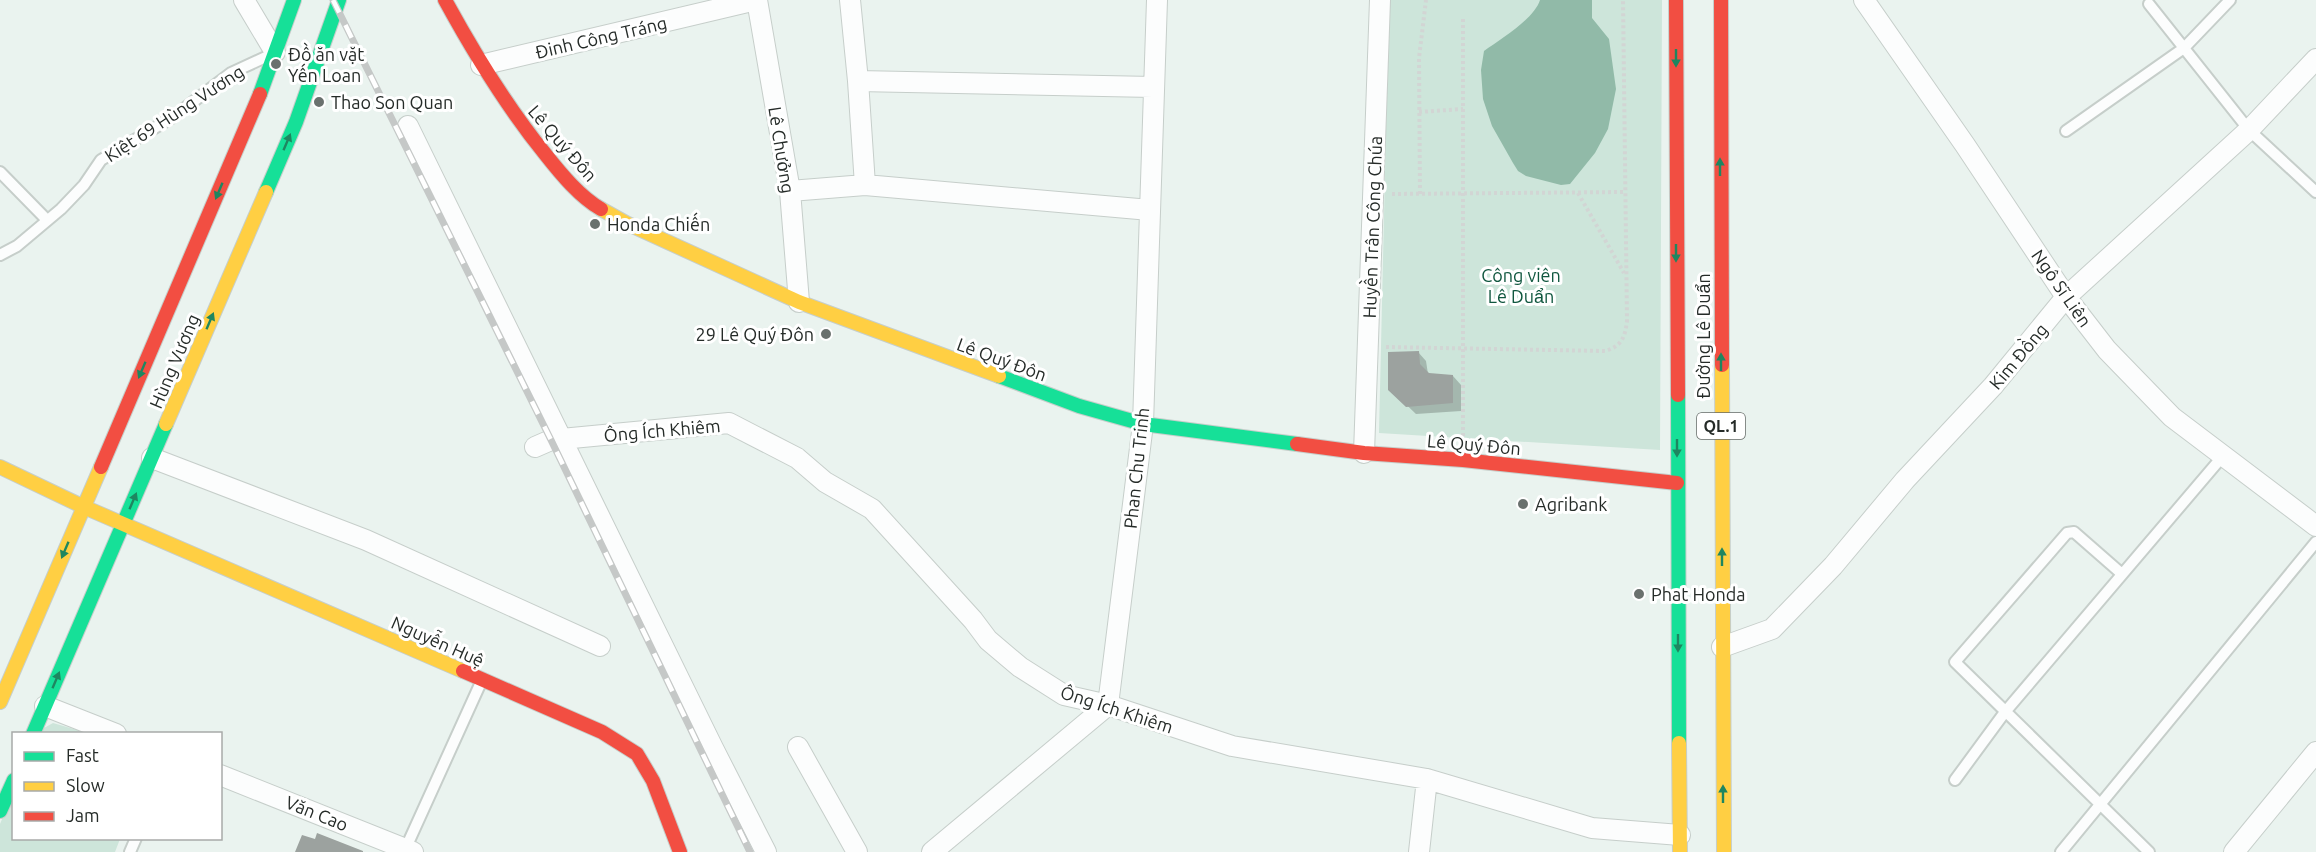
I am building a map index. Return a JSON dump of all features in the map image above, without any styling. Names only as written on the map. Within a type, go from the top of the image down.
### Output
[{"type":"main road","name":"Hùng Vương","points":[[0,702],[257,104],[294,0]]},
{"type":"main road","name":"Hùng Vương","points":[[34,732],[296,122],[339,0]]},
{"type":"main road","name":"Lê Quý Đôn","points":[[445,0],[481,65],[516,118],[562,175],[596,206],[626,223],[799,302],[1079,406],[1143,424],[1364,453],[1463,460],[1682,483]]},
{"type":"main road","name":"Đường Lê Duẩn","points":[[1676,0],[1682,483],[1680,843]]},
{"type":"main road","name":"Đường Lê Duẩn","points":[[1721,0],[1715,482],[1722,647],[1724,852]]},
{"type":"main road","points":[[0,467],[84,507]]},
{"type":"main road","name":"Nguyễn Huệ","points":[[84,507],[602,732],[637,754],[653,781],[680,852]]},
{"type":"main road","points":[[0,811],[12,784]]},
{"type":"street","points":[[244,0],[276,52]]},
{"type":"street","name":"Đinh Công Tráng","points":[[481,65],[757,0]]},
{"type":"street","name":"Lê Chưởng","points":[[757,0],[790,192],[799,302]]},
{"type":"street","points":[[850,0],[865,185]]},
{"type":"street","name":"Phan Chu Trinh","points":[[1108,705],[1143,424],[1157,0]]},
{"type":"street","name":"Huyền Trân Công Chúa","points":[[1364,453],[1380,0]]},
{"type":"street","name":"Ngô Sĩ Liên","points":[[1864,0],[1965,145],[2066,297],[2107,350],[2172,417],[2316,526]]},
{"type":"street","name":"Kim Đồng","points":[[1722,647],[1772,629],[1833,566],[1905,480],[1993,387],[2066,297],[2248,130],[2316,59]]},
{"type":"street","points":[[858,81],[1153,87]]},
{"type":"street","points":[[408,126],[766,852]]},
{"type":"street","points":[[790,192],[865,185],[1150,210]]},
{"type":"street","name":"Ông Ích Khiêm","points":[[535,447],[550,440],[729,423],[797,458],[825,482],[872,509],[973,620],[988,640],[1020,667],[1064,695],[1108,705],[1232,746],[1427,780],[1592,828],[1680,843]]},
{"type":"street","points":[[152,458],[366,540],[600,646]]},
{"type":"street","points":[[932,852],[1108,705]]},
{"type":"street","points":[[45,706],[111,732]]},
{"type":"street","points":[[798,747],[857,852]]},
{"type":"street","points":[[2240,850],[2316,752]]},
{"type":"street","name":"Văn Cao","points":[[222,776],[408,851]]},
{"type":"street","points":[[1419,852],[1427,780]]},
{"type":"lane","points":[[2066,131],[2184,48],[2230,0]]},
{"type":"lane","points":[[2149,4],[2248,130],[2316,192]]},
{"type":"lane","name":"Kiệt 69 Hùng Vương","points":[[0,255],[17,246],[47,220],[84,184],[101,160],[173,117],[231,73],[276,52]]},
{"type":"lane","points":[[0,171],[47,220]]},
{"type":"lane","points":[[1955,780],[2005,712],[2222,457]]},
{"type":"lane","points":[[2122,574],[2074,532],[2067,532],[1955,662],[2149,852]]},
{"type":"lane","points":[[2061,852],[2316,542]]},
{"type":"lane","points":[[408,851],[482,680]]},
{"type":"path","points":[[1420,194],[1419,58],[1426,0]]},
{"type":"path","points":[[1367,347],[1605,351],[1621,344],[1627,321],[1623,0]]},
{"type":"path","points":[[1462,19],[1463,460]]},
{"type":"path","points":[[1419,111],[1463,109]]},
{"type":"path","points":[[1373,194],[1625,192]]},
{"type":"path","points":[[1578,193],[1626,275]]},
{"type":"green space","name":"Công viên Lê Duẩn","points":[[1389,0],[1662,0],[1660,450],[1379,433]]},
{"type":"green space","points":[[53,723],[84,732],[41,732]]},
{"type":"green space","points":[[12,795],[12,840],[120,840],[115,852],[0,852],[0,824]]},
{"type":"shaded area","points":[[1540,0],[1592,0],[1592,18],[1609,39],[1616,89],[1608,129],[1595,153],[1570,184],[1561,185],[1526,176],[1518,171],[1492,126],[1483,99],[1481,70],[1484,51],[1524,21],[1537,7]]},
{"type":"building","points":[[1419,351],[1420,364],[1429,373],[1453,375],[1453,403],[1406,407],[1388,390],[1388,352]]},
{"type":"building","points":[[317,833],[363,852],[295,852],[302,835],[315,839]]},
{"type":"railway","points":[[333,0],[551,440],[750,852]]},
{"type":"traffic: fast","points":[[260,94],[294,0]]},
{"type":"traffic: fast","points":[[266,192],[296,122],[339,0]]},
{"type":"traffic: fast","points":[[999,376],[1079,406],[1143,424],[1297,444]]},
{"type":"traffic: fast","points":[[1678,395],[1679,743]]},
{"type":"traffic: fast","points":[[34,732],[166,424]]},
{"type":"traffic: fast","points":[[0,811],[12,784]]},
{"type":"traffic: slow","points":[[166,424],[266,192]]},
{"type":"traffic: slow","points":[[601,209],[626,223],[799,302],[999,376]]},
{"type":"traffic: slow","points":[[1722,365],[1724,852]]},
{"type":"traffic: slow","points":[[0,467],[84,507],[463,671]]},
{"type":"traffic: slow","points":[[0,702],[101,467]]},
{"type":"traffic: slow","points":[[1679,743],[1680,852]]},
{"type":"traffic: jam","points":[[445,0],[492,80],[531,137],[571,185],[601,209]]},
{"type":"traffic: jam","points":[[1676,0],[1678,395]]},
{"type":"traffic: jam","points":[[1721,0],[1722,365]]},
{"type":"traffic: jam","points":[[101,467],[260,94]]},
{"type":"traffic: jam","points":[[1297,444],[1364,453],[1463,460],[1677,483]]},
{"type":"traffic: jam","points":[[463,671],[602,732],[637,754],[653,781],[680,852]]},
{"type":"place","name":"Đồ ăn vặt Yến Loan","points":[[276,64]]},
{"type":"place","name":"Thao Son Quan","points":[[319,102]]},
{"type":"place","name":"Honda Chiến","points":[[595,224]]},
{"type":"place","name":"29 Lê Quý Đôn","points":[[826,334]]},
{"type":"place","name":"Agribank","points":[[1523,504]]},
{"type":"place","name":"Phat Honda","points":[[1639,594]]}]
